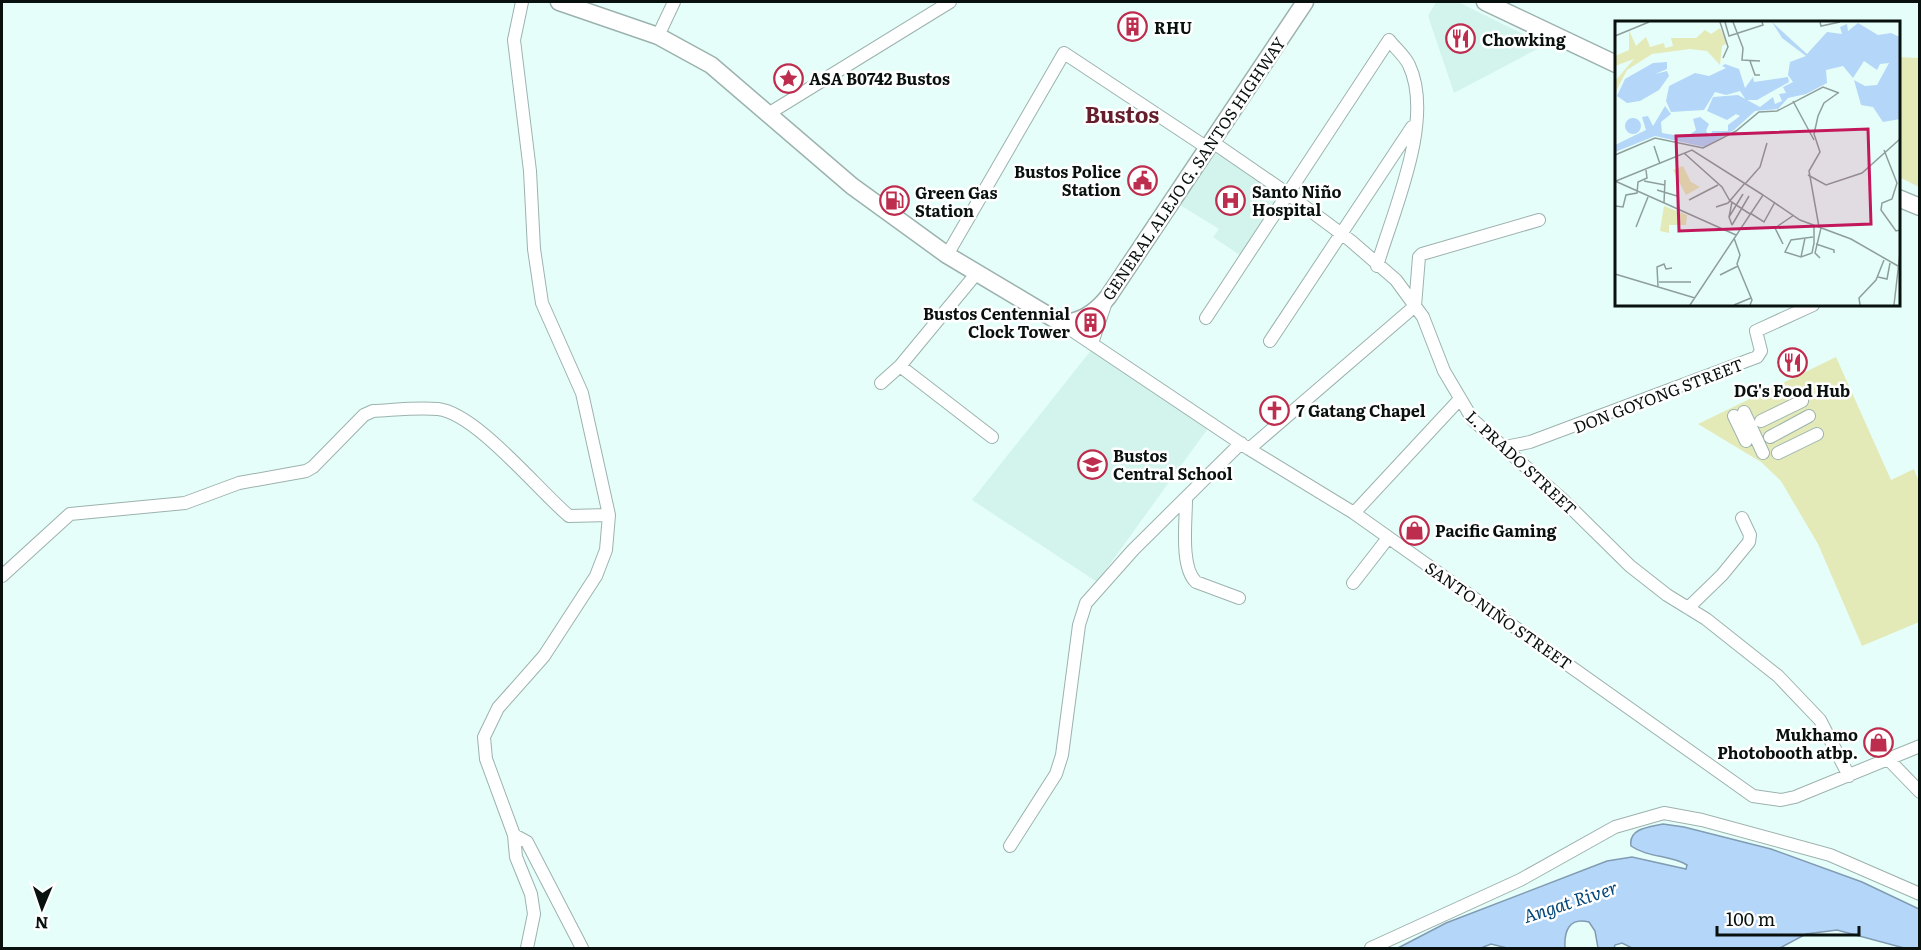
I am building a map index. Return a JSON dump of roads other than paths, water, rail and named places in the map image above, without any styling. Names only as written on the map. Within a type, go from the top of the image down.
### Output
[{"type":"main road","name":"GENERAL ALEJO G. SANTOS HIGHWAY","points":[[1061,323],[1070,323],[1088,316],[1108,297],[1208,144],[1305,2]]},
{"type":"main road","points":[[1485,2],[1615,63]]},
{"type":"main road","points":[[567,3],[658,36],[711,65],[852,186],[947,255],[1061,323]]},
{"type":"main road","points":[[1900,198],[1920,207]]},
{"type":"street","points":[[522,2],[514,40],[530,171],[534,249],[542,303],[582,393],[609,515],[606,550],[596,576],[544,656],[498,708],[484,737],[486,759],[514,835],[516,857],[531,894],[534,914],[527,948]]},
{"type":"street","points":[[658,36],[674,2]]},
{"type":"street","points":[[768,114],[950,2]]},
{"type":"street","points":[[1206,318],[1389,40],[1409,64],[1415,87],[1417,121],[1408,164],[1377,266]]},
{"type":"street","name":"L. PRADO STREET","points":[[947,255],[1064,52],[1288,194],[1396,280],[1423,317],[1444,371],[1459,400],[1473,420],[1505,447],[1630,566],[1778,676],[1820,720],[1849,776]]},
{"type":"street","points":[[1270,341],[1417,121]]},
{"type":"street","points":[[1010,846],[1056,774],[1062,755],[1081,613],[1102,583],[1186,500],[1245,446],[1414,306],[1419,257],[1422,254],[1539,220]]},
{"type":"street","points":[[881,383],[900,366],[976,274]]},
{"type":"street","points":[[1092,343],[1108,297]]},
{"type":"street","name":"DON GOYONG STREET","points":[[1505,447],[1530,442],[1757,357],[1761,351],[1756,331],[1811,306]]},
{"type":"street","name":"SANTO NIÑO STREET","points":[[1061,323],[1245,446],[1354,513],[1753,796],[1781,800],[1849,776],[1920,746]]},
{"type":"street","points":[[900,366],[992,437]]},
{"type":"street","points":[[1354,513],[1459,400]]},
{"type":"street","points":[[1761,421],[1802,400]]},
{"type":"street","points":[[2,576],[70,514],[186,503],[239,483],[306,471],[313,467],[364,415],[373,411],[440,409],[459,418],[522,467],[569,516],[609,515]]},
{"type":"street","points":[[1746,441],[1739,414],[1763,453]]},
{"type":"street","points":[[1770,437],[1809,416]]},
{"type":"street","points":[[1778,453],[1817,434]]},
{"type":"street","points":[[1186,500],[1186,557],[1191,577],[1196,582],[1239,598]]},
{"type":"street","points":[[1688,608],[1722,575],[1749,542],[1750,535],[1742,518]]},
{"type":"street","points":[[1353,583],[1388,538]]},
{"type":"street","points":[[1888,759],[1920,792]]},
{"type":"street","points":[[1371,948],[1520,879],[1615,827],[1664,813],[1702,820],[1830,855],[1920,894]]},
{"type":"street","points":[[514,835],[527,842],[582,948]]},
{"type":"water","name":"Angat River","points":[[1663,824],[1684,827],[1771,849],[1862,882],[1919,909],[1919,948],[1904,948],[1837,930],[1806,934],[1780,948],[1632,948],[1622,943],[1615,945],[1614,948],[1598,948],[1595,931],[1589,922],[1582,921],[1569,927],[1565,948],[1507,948],[1491,944],[1481,948],[1398,948],[1446,923],[1607,861],[1632,857],[1686,869],[1687,865],[1681,862],[1645,853],[1631,846],[1631,840],[1636,832]]},
{"type":"place","name":"RHU","points":[[1133,27]]},
{"type":"place","name":"Chowking","points":[[1461,39]]},
{"type":"place","name":"ASA B0742 Bustos","points":[[788,78]]},
{"type":"place","name":"Bustos Police Station","points":[[1142,180]]},
{"type":"place","name":"Santo Niño Hospital","points":[[1231,200]]},
{"type":"place","name":"Green Gas Station","points":[[894,201]]},
{"type":"place","name":"Bustos Centennial Clock Tower","points":[[1091,322]]},
{"type":"place","name":"DG's Food Hub","points":[[1792,362]]},
{"type":"place","name":"7 Gatang Chapel","points":[[1275,410]]},
{"type":"place","name":"Bustos Central School","points":[[1092,464]]},
{"type":"place","name":"Pacific Gaming","points":[[1414,530]]},
{"type":"place","name":"Mukhamo Photobooth atbp.","points":[[1879,743]]},
{"type":"district","name":"Bustos","points":[[1122,113]]}]
